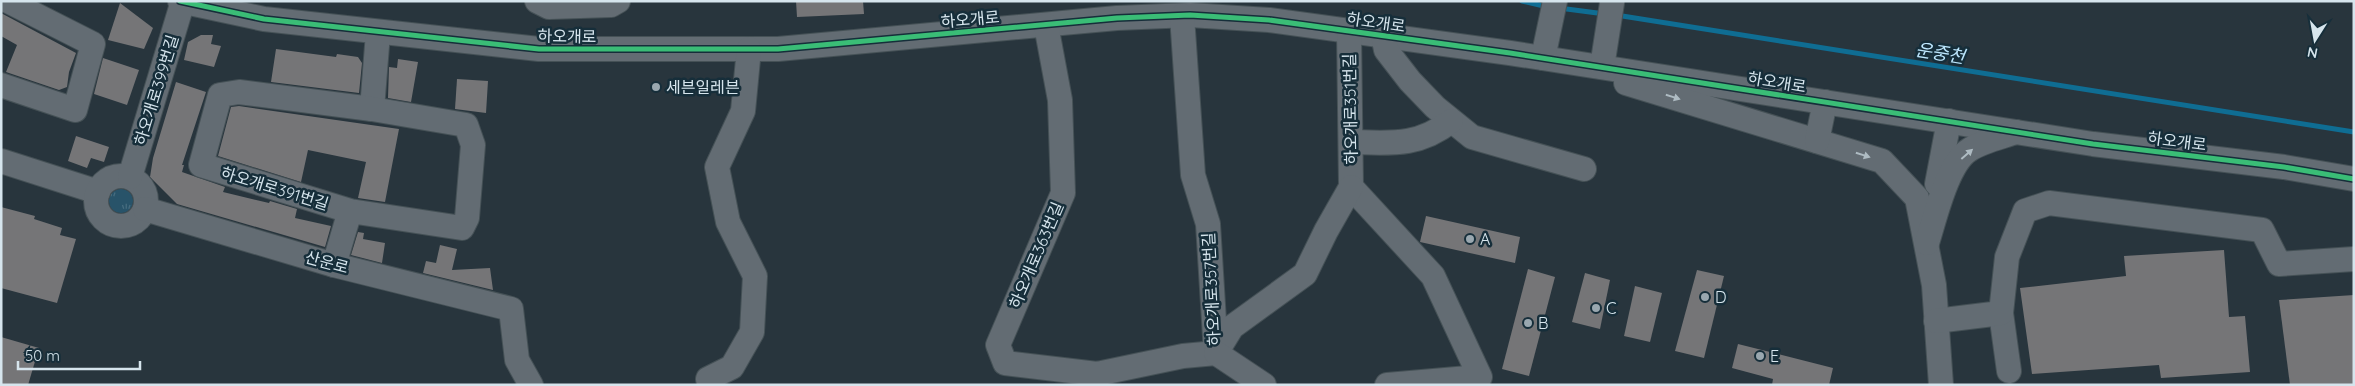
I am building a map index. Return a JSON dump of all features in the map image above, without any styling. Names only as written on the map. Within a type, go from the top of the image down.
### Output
[{"type":"street","points":[[1,85],[75,110],[93,44],[8,1]]},
{"type":"street","points":[[537,1],[549,8],[612,5],[618,1]]},
{"type":"street","name":"하오개로","points":[[182,2],[264,19],[539,49],[791,48],[1117,18],[1182,16],[1204,9],[1269,20],[1543,58],[2092,144],[2284,167],[2354,179]]},
{"type":"street","name":"하오개로399번길","points":[[130,177],[182,2]]},
{"type":"street","points":[[1553,10],[1543,58],[1882,162],[1917,198],[1934,286],[1941,385]]},
{"type":"street","points":[[1602,67],[1610,14]]},
{"type":"street","name":"하오개로357번길","points":[[1005,363],[1097,374],[1183,356],[1216,354],[1208,224],[1194,175],[1182,16]]},
{"type":"street","name":"하오개로363번길","points":[[1005,363],[998,345],[1063,193],[1060,100],[1046,25]]},
{"type":"street","name":"하오개로351번길","points":[[1216,354],[1232,327],[1305,274],[1326,231],[1351,188],[1348,31]]},
{"type":"street","points":[[372,109],[378,32]]},
{"type":"street","points":[[1383,35],[1386,50],[1392,59],[1435,107],[1472,137],[1584,169]]},
{"type":"street","points":[[711,385],[708,379],[732,367],[752,332],[755,276],[728,222],[717,167],[743,111],[748,49]]},
{"type":"street","name":"하오개로391번길","points":[[240,92],[372,109],[466,125],[473,145],[467,218],[462,228],[350,210],[201,164],[220,95],[240,92]]},
{"type":"street","points":[[1817,141],[1824,102]]},
{"type":"street","points":[[1350,142],[1386,142],[1418,139],[1426,137],[1451,120]]},
{"type":"street","points":[[1926,245],[1949,121]]},
{"type":"street","points":[[1926,245],[1942,196],[1956,163],[1969,150],[2017,132]]},
{"type":"street","points":[[1,161],[98,192]]},
{"type":"street","points":[[122,176],[130,177],[142,187],[146,201],[145,209],[141,216],[128,224],[113,224],[100,215],[97,208],[98,192],[107,180],[122,176]]},
{"type":"street","name":"하오개로351번길","points":[[1351,188],[1433,276],[1482,381],[1387,385]]},
{"type":"street","points":[[2010,371],[2001,313],[2007,257],[2025,211],[2049,203],[2262,230],[2279,264],[2354,259]]},
{"type":"street","name":"산운로","points":[[145,209],[334,265],[511,309],[517,360],[531,385]]},
{"type":"street","name":"하오개로391번길","points":[[334,265],[350,210]]},
{"type":"street","points":[[1936,321],[2001,313]]},
{"type":"street","points":[[1216,354],[1264,385]]},
{"type":"green space","points":[[121,189],[130,192],[133,201],[130,210],[121,213],[112,210],[109,201],[112,192]]},
{"type":"building","points":[[796,1],[863,1],[864,14],[797,17]]},
{"type":"building","points":[[120,3],[153,28],[144,49],[108,40]]},
{"type":"building","points":[[1,13],[76,53],[69,72],[67,87],[59,90],[6,72],[17,45],[1,36]]},
{"type":"building","points":[[201,35],[213,35],[211,44],[221,46],[214,67],[184,60],[188,42]]},
{"type":"building","points":[[276,49],[336,57],[337,54],[358,57],[362,63],[359,93],[271,82]]},
{"type":"building","points":[[103,58],[139,70],[127,105],[94,94]]},
{"type":"building","points":[[398,59],[418,62],[411,102],[388,98],[389,67],[397,68]]},
{"type":"building","points":[[457,79],[488,81],[486,113],[455,109]]},
{"type":"building","points":[[176,82],[206,92],[182,165],[184,165],[182,172],[225,187],[223,192],[269,203],[270,201],[297,209],[295,218],[331,226],[325,247],[177,204],[150,177],[153,158]]},
{"type":"building","points":[[239,106],[399,129],[385,202],[358,198],[366,162],[308,150],[301,182],[218,156],[231,107]]},
{"type":"building","points":[[76,136],[109,147],[104,162],[91,158],[87,168],[68,161]]},
{"type":"building","points":[[1,207],[35,216],[34,219],[62,228],[60,235],[76,239],[57,303],[1,288]]},
{"type":"building","name":"A","points":[[1426,216],[1520,237],[1515,263],[1420,242]]},
{"type":"building","points":[[358,232],[364,233],[363,239],[385,243],[382,263],[351,255]]},
{"type":"building","points":[[440,245],[457,249],[452,270],[490,268],[493,290],[423,273],[426,261],[436,263]]},
{"type":"building","points":[[2224,250],[2229,317],[2245,316],[2250,372],[2161,378],[2159,365],[2032,374],[2020,288],[2126,276],[2124,256]]},
{"type":"building","name":"B","points":[[1528,269],[1555,277],[1529,376],[1502,369]]},
{"type":"building","name":"D","points":[[1697,270],[1724,276],[1704,358],[1675,351]]},
{"type":"building","points":[[1585,273],[1610,280],[1600,329],[1572,322]]},
{"type":"building","points":[[1635,286],[1662,293],[1650,342],[1624,336]]},
{"type":"building","points":[[2354,295],[2354,385],[2290,385],[2279,300]]},
{"type":"building","points":[[1,337],[39,348],[28,385],[1,385]]},
{"type":"building","name":"E","points":[[1738,344],[1833,368],[1829,385],[1772,385],[1773,379],[1732,368]]},
{"type":"waterway","name":"운중천","points":[[1522,1],[1548,7]]},
{"type":"waterway","name":"운중천","points":[[1559,8],[1605,14]]},
{"type":"waterway","name":"운중천","points":[[1616,15],[2354,132]]},
{"type":"cycle path","points":[[180,1],[264,19],[539,49],[778,49],[1117,18],[1190,15],[1269,20],[1510,53],[2093,144],[2284,167],[2354,179]]},
{"type":"place","name":"세븐일레븐","points":[[656,87]]},
{"type":"place","name":"A","points":[[1470,239]]},
{"type":"place","name":"D","points":[[1705,297]]},
{"type":"place","name":"C","points":[[1596,308]]},
{"type":"place","name":"B","points":[[1528,323]]},
{"type":"place","name":"E","points":[[1760,356]]}]
